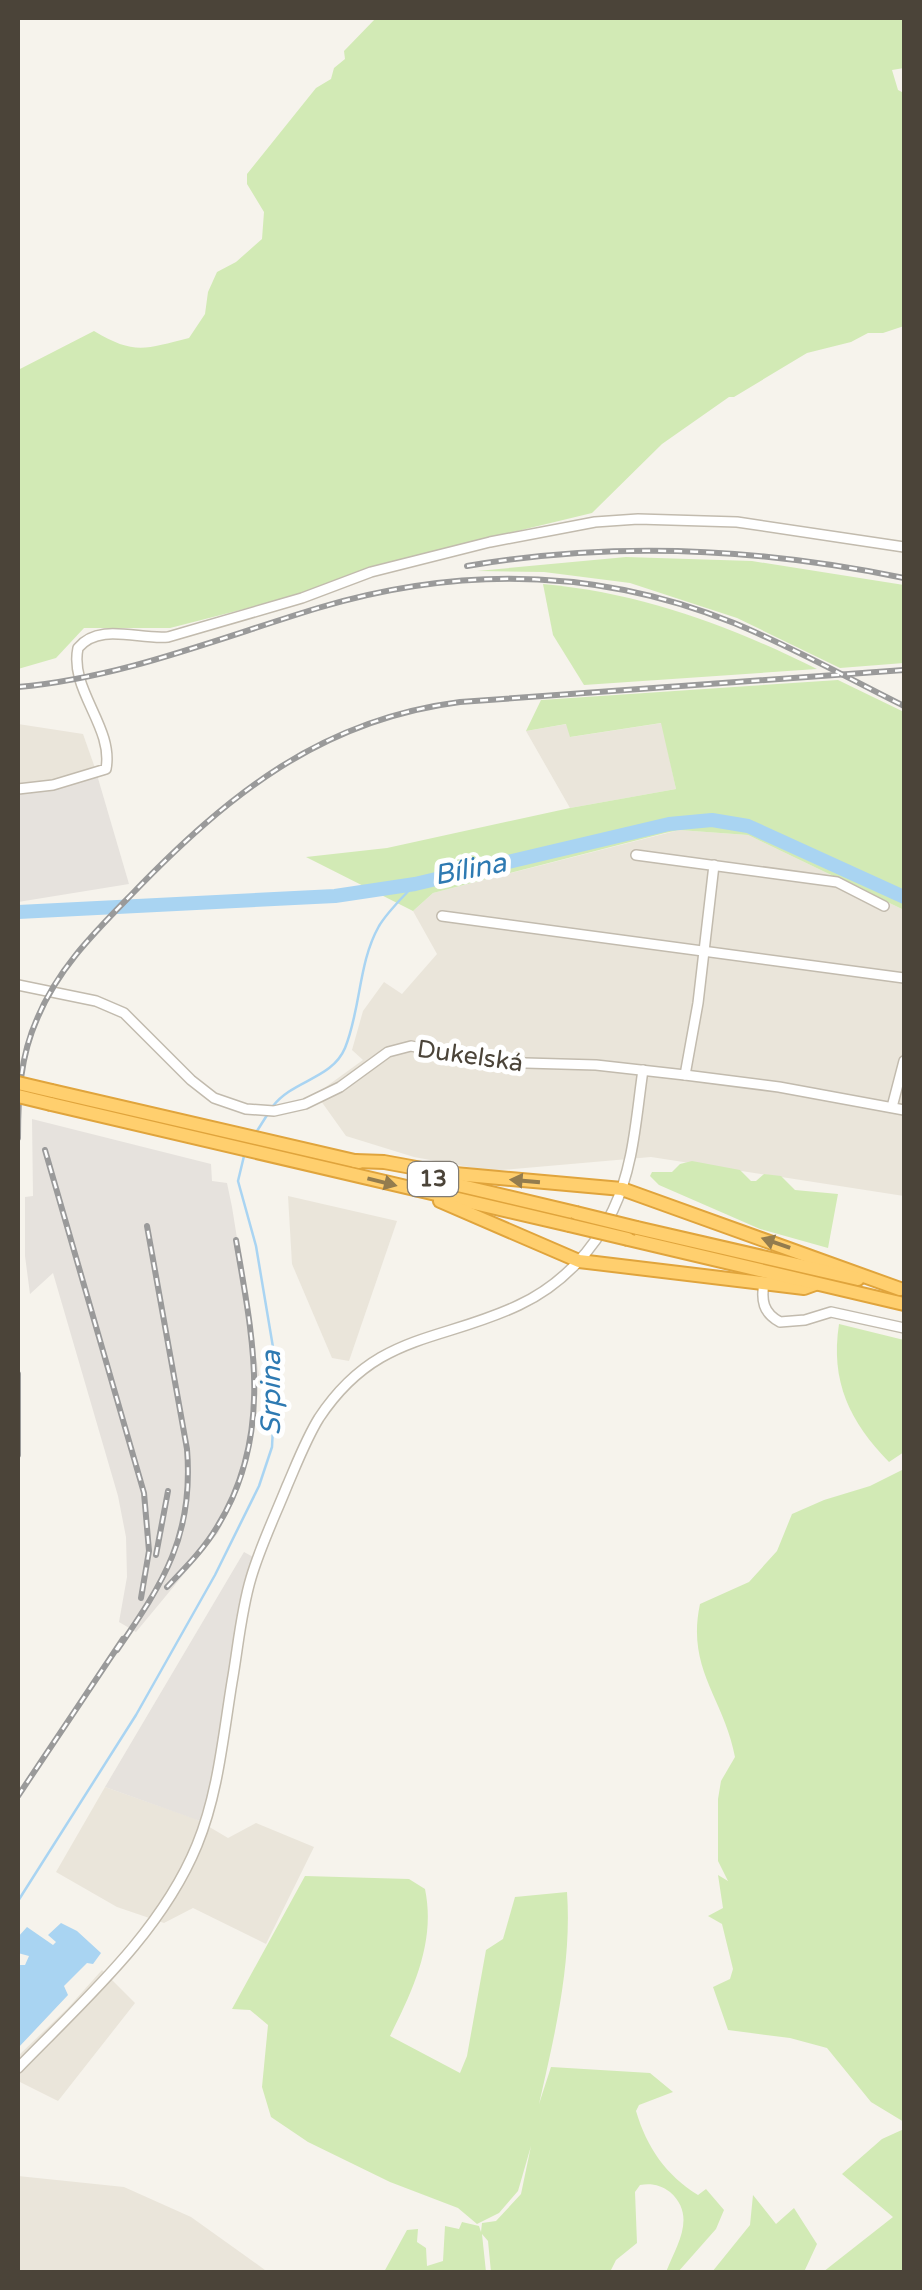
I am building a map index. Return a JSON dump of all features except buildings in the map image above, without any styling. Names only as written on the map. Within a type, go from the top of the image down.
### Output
[{"type":"highway","name":"13","points":[[18,1083],[52,1097],[290,1152],[425,1193],[572,1219]]},
{"type":"highway","name":"13","points":[[18,1096],[52,1097]]},
{"type":"highway","name":"13","points":[[290,1152],[355,1161],[572,1219],[902,1289]]},
{"type":"highway","points":[[355,1161],[384,1162],[444,1174],[622,1188],[902,1289]]},
{"type":"highway","points":[[425,1193],[579,1261],[804,1288],[815,1284]]},
{"type":"highway","name":"13","points":[[633,1233],[815,1284],[904,1304]]},
{"type":"street","points":[[18,789],[54,784],[106,769],[106,749],[76,666],[78,648],[94,636],[168,637],[302,598],[371,572],[490,542],[595,522],[737,522],[904,547]]},
{"type":"street","points":[[636,855],[837,882],[884,906]]},
{"type":"street","points":[[685,1075],[714,866]]},
{"type":"street","points":[[442,916],[904,978]]},
{"type":"street","name":"Dukelská","points":[[18,985],[96,1001],[124,1013],[190,1080],[214,1098],[246,1109],[284,1110],[331,1092],[377,1058],[404,1047],[487,1062],[621,1067],[685,1075],[904,1110]]},
{"type":"street","points":[[892,1106],[904,1061]]},
{"type":"street","points":[[18,2068],[124,1957],[157,1918],[184,1876],[210,1809],[250,1580],[304,1446],[323,1412],[349,1381],[382,1356],[416,1339],[524,1303],[549,1288],[579,1261],[604,1228],[622,1188],[632,1150],[643,1070]]},
{"type":"street","points":[[764,1282],[761,1299],[766,1312],[780,1322],[831,1312],[904,1328]]},
{"type":"shaded area","points":[[662,723],[676,789],[570,808],[526,731],[567,724],[571,737]]},
{"type":"shaded area","points":[[18,724],[83,734],[95,768],[53,781],[18,785]]},
{"type":"shaded area","points":[[95,768],[129,884],[18,902],[18,785],[53,781]]},
{"type":"shaded area","points":[[679,830],[748,835],[904,910],[904,1196],[651,1157],[490,1171],[414,1157],[346,1136],[316,1094],[363,1060],[352,1050],[363,1011],[384,982],[402,994],[437,954],[413,911],[433,893]]},
{"type":"shaded area","points":[[32,1119],[211,1164],[212,1181],[227,1183],[232,1207],[259,1375],[247,1454],[236,1497],[218,1533],[136,1632],[119,1622],[127,1577],[126,1537],[118,1496],[53,1273],[30,1294],[25,1256],[25,1197],[33,1196]]},
{"type":"shaded area","points":[[288,1196],[397,1221],[349,1361],[332,1358],[292,1264]]},
{"type":"shaded area","points":[[244,1552],[255,1558],[238,1608],[214,1776],[203,1822],[105,1787]]},
{"type":"shaded area","points":[[105,1787],[196,1819],[228,1838],[256,1823],[314,1847],[266,1944],[193,1908],[164,1923],[117,1907],[56,1872]]},
{"type":"shaded area","points":[[102,1970],[135,2003],[58,2101],[20,2082],[18,2085],[18,2056]]},
{"type":"shaded area","points":[[18,2176],[124,2187],[191,2217],[265,2272],[18,2272]]},
{"type":"green space","points":[[376,18],[904,18],[904,68],[892,70],[898,90],[904,93],[904,326],[807,353],[729,397],[662,444],[592,513],[369,567],[303,594],[170,628],[84,628],[56,658],[18,669],[18,370],[94,331],[120,344],[140,348],[189,338],[205,314],[208,292],[217,272],[236,262],[262,239],[264,212],[247,184],[247,174],[316,88],[331,79],[334,68],[345,59],[344,51]]},
{"type":"green space","points":[[626,557],[752,561],[904,585],[904,663],[840,668],[737,618],[630,583],[544,572],[477,571]]},
{"type":"green space","points":[[543,584],[615,595],[684,613],[817,669],[584,685],[553,635]]},
{"type":"green space","points":[[838,680],[904,712],[904,910],[748,835],[679,830],[665,833],[433,893],[413,911],[306,857],[387,848],[676,789],[661,723],[570,737],[566,724],[526,731],[541,700]]},
{"type":"green space","points":[[692,1161],[740,1170],[751,1181],[764,1174],[781,1176],[795,1190],[838,1194],[828,1248],[760,1229],[659,1185],[650,1176],[652,1172],[672,1172],[680,1164]]},
{"type":"green space","points":[[839,1324],[904,1340],[904,1452],[889,1462],[863,1432],[846,1400],[838,1364]]},
{"type":"green space","points":[[904,1469],[904,2122],[871,2102],[827,2048],[790,2038],[728,2030],[713,1987],[730,1979],[733,1969],[722,1924],[708,1916],[723,1908],[718,1875],[728,1881],[718,1861],[718,1799],[721,1781],[735,1757],[702,1665],[697,1627],[700,1604],[749,1582],[777,1551],[792,1514],[870,1486]]},
{"type":"green space","points":[[305,1876],[409,1879],[425,1889],[425,1947],[390,2036],[460,2073],[467,2056],[486,1950],[503,1939],[515,1897],[567,1892],[565,1972],[539,2104],[551,2067],[650,2073],[673,2092],[639,2105],[636,2111],[646,2137],[676,2179],[698,2195],[706,2189],[724,2210],[716,2229],[678,2272],[666,2272],[682,2230],[682,2211],[670,2192],[648,2184],[640,2185],[635,2192],[637,2243],[616,2260],[610,2272],[491,2272],[488,2241],[482,2234],[486,2272],[384,2272],[407,2230],[418,2229],[417,2242],[426,2248],[427,2266],[443,2261],[445,2226],[459,2229],[462,2222],[479,2226],[481,2232],[482,2223],[496,2221],[521,2194],[531,2146],[518,2191],[499,2213],[477,2224],[458,2208],[390,2182],[308,2142],[271,2117],[262,2087],[268,2025],[250,2010],[232,2009]]},
{"type":"green space","points":[[904,2129],[904,2272],[823,2272],[893,2217],[842,2174],[882,2139]]},
{"type":"green space","points":[[753,2195],[776,2224],[794,2208],[817,2244],[804,2272],[712,2272],[750,2225]]},
{"type":"water","points":[[61,1923],[77,1931],[101,1953],[64,1986],[68,1995],[18,2048],[18,1965],[25,1965],[29,1956],[18,1953],[18,1937],[27,1927],[53,1945],[56,1942],[48,1935]]},
{"type":"waterway","name":"Bílina","points":[[18,912],[335,896],[415,884],[669,824],[712,820],[748,826],[904,897]]},
{"type":"waterway","name":"Srpina","points":[[273,1106],[339,1058],[350,1033],[372,940],[387,915],[415,884]]},
{"type":"waterway","name":"Srpina","points":[[257,1131],[269,1112]]},
{"type":"waterway","name":"Srpina","points":[[18,1901],[136,1715],[215,1575],[259,1486],[272,1447],[276,1365],[256,1246],[238,1181],[244,1156]]},
{"type":"railway","points":[[467,566],[577,553],[686,551],[796,560],[904,578]]},
{"type":"railway","points":[[18,687],[132,666],[370,594],[475,580],[528,579],[580,583],[683,605],[756,632],[904,706]]},
{"type":"railway","points":[[18,1138],[20,1092],[31,1033],[67,967],[91,937],[204,824],[241,794],[320,745],[410,711],[460,702],[904,670]]},
{"type":"railway","points":[[45,1150],[144,1493],[149,1551],[141,1598]]},
{"type":"railway","points":[[117,1650],[149,1602],[172,1556],[186,1507],[188,1480],[187,1449],[147,1226]]},
{"type":"railway","points":[[167,1587],[217,1527],[235,1492],[253,1422],[252,1350],[236,1240]]},
{"type":"railway","points":[[18,1374],[18,1455]]},
{"type":"railway","points":[[156,1555],[168,1491]]},
{"type":"railway","points":[[18,1796],[123,1639]]}]
